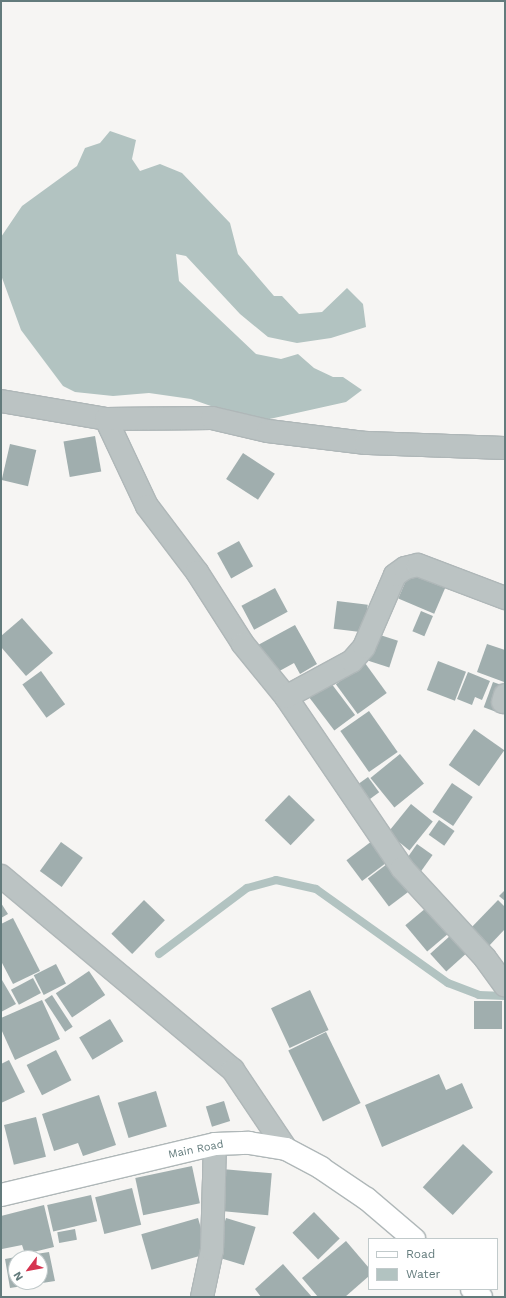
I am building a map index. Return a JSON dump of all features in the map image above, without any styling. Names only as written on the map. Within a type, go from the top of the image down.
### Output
[{"type":"main road","name":"Main Road","points":[[1,1195],[215,1144],[250,1143],[286,1149],[368,1199],[413,1238]]},
{"type":"main road","points":[[473,1290],[482,1297]]},
{"type":"street","points":[[1,401],[106,419],[212,418],[268,431],[366,443],[505,448]]},
{"type":"street","points":[[106,419],[147,506],[197,572],[243,644],[286,697],[402,868],[485,958],[505,986]]},
{"type":"street","points":[[286,697],[352,661],[364,647],[395,575],[405,568],[418,565],[505,598]]},
{"type":"street","points":[[1,876],[233,1070],[286,1149]]},
{"type":"street","points":[[202,1297],[212,1250],[215,1144]]},
{"type":"water","points":[[110,131],[136,140],[132,159],[140,171],[160,164],[182,173],[230,223],[238,254],[274,296],[282,296],[299,314],[322,312],[347,288],[363,304],[366,327],[331,338],[297,343],[268,337],[240,314],[186,256],[176,254],[179,281],[256,354],[281,359],[298,354],[314,368],[333,377],[343,377],[362,390],[346,402],[265,420],[242,417],[191,399],[149,393],[113,396],[75,392],[63,386],[21,330],[1,275],[1,237],[22,206],[77,166],[85,148],[100,143]]},
{"type":"building","points":[[95,436],[101,471],[70,477],[63,442]]},
{"type":"building","points":[[10,444],[36,450],[28,486],[2,480]]},
{"type":"building","points":[[243,453],[275,474],[258,500],[226,479]]},
{"type":"building","points":[[239,541],[253,566],[231,578],[217,553]]},
{"type":"building","points":[[410,571],[446,586],[434,614],[398,599]]},
{"type":"building","points":[[275,588],[288,612],[254,630],[241,606]]},
{"type":"building","points":[[337,601],[368,605],[364,633],[334,629]]},
{"type":"building","points":[[421,611],[433,616],[424,636],[412,631]]},
{"type":"building","points":[[22,618],[53,653],[26,676],[1,647],[1,636]]},
{"type":"building","points":[[295,625],[317,664],[300,674],[294,663],[274,674],[258,645]]},
{"type":"building","points":[[377,634],[398,641],[389,667],[368,661]]},
{"type":"building","points":[[487,644],[505,650],[504,682],[477,672]]},
{"type":"building","points":[[438,661],[466,672],[455,701],[427,690]]},
{"type":"building","points":[[365,663],[387,693],[358,714],[336,684]]},
{"type":"building","points":[[41,671],[65,704],[46,718],[22,685]]},
{"type":"building","points":[[468,672],[490,681],[482,700],[475,697],[472,705],[457,699]]},
{"type":"building","points":[[328,679],[355,715],[334,731],[307,695]]},
{"type":"building","points":[[493,682],[504,686],[495,711],[484,707]]},
{"type":"building","points":[[369,711],[398,752],[369,772],[340,731]]},
{"type":"building","points":[[474,729],[504,750],[479,786],[449,765]]},
{"type":"building","points":[[400,754],[424,784],[394,807],[370,778]]},
{"type":"building","points":[[368,777],[379,792],[362,805],[351,789]]},
{"type":"building","points":[[452,783],[473,797],[453,826],[432,812]]},
{"type":"building","points":[[289,795],[315,820],[291,845],[265,820]]},
{"type":"building","points":[[411,804],[433,822],[409,850],[388,833]]},
{"type":"building","points":[[439,820],[455,831],[444,846],[429,835]]},
{"type":"building","points":[[372,841],[388,862],[362,881],[346,860]]},
{"type":"building","points":[[61,842],[83,858],[62,887],[40,871]]},
{"type":"building","points":[[417,844],[433,855],[421,872],[405,861]]},
{"type":"building","points":[[391,861],[412,889],[389,906],[368,878]]},
{"type":"building","points":[[505,890],[505,901],[499,896]]},
{"type":"building","points":[[144,900],[165,920],[132,954],[111,934]]},
{"type":"building","points":[[498,900],[505,907],[505,929],[487,948],[468,931]]},
{"type":"building","points":[[1,903],[8,914],[1,918]]},
{"type":"building","points":[[426,908],[448,934],[427,951],[405,925]]},
{"type":"building","points":[[13,918],[40,971],[13,984],[1,961],[1,924]]},
{"type":"building","points":[[451,935],[467,953],[446,972],[430,954]]},
{"type":"building","points":[[56,964],[66,984],[44,995],[34,975]]},
{"type":"building","points":[[89,971],[105,995],[72,1017],[56,993]]},
{"type":"building","points":[[33,978],[41,993],[19,1005],[11,990]]},
{"type":"building","points":[[2,980],[16,1004],[1,1012],[1,981]]},
{"type":"building","points":[[310,990],[329,1030],[290,1048],[271,1008]]},
{"type":"building","points":[[52,995],[73,1027],[65,1032],[44,1000]]},
{"type":"building","points":[[42,1000],[60,1039],[15,1060],[1,1029],[1,1018]]},
{"type":"building","points":[[474,1001],[502,1001],[502,1029],[474,1029]]},
{"type":"building","points":[[110,1019],[123,1041],[93,1060],[79,1038]]},
{"type":"building","points":[[326,1032],[361,1103],[323,1121],[288,1050]]},
{"type":"building","points":[[56,1050],[71,1080],[42,1095],[27,1065]]},
{"type":"building","points":[[9,1060],[25,1092],[1,1103],[1,1064]]},
{"type":"building","points":[[439,1074],[446,1090],[462,1083],[473,1108],[382,1147],[365,1105]]},
{"type":"building","points":[[156,1091],[167,1126],[129,1138],[118,1103]]},
{"type":"building","points":[[99,1095],[116,1145],[83,1156],[78,1143],[54,1151],[42,1114]]},
{"type":"building","points":[[224,1101],[230,1121],[212,1127],[206,1107]]},
{"type":"building","points":[[36,1117],[46,1157],[14,1165],[4,1125]]},
{"type":"building","points":[[463,1144],[493,1172],[453,1215],[423,1187]]},
{"type":"building","points":[[192,1166],[200,1203],[143,1215],[135,1178]]},
{"type":"building","points":[[222,1169],[272,1173],[268,1215],[218,1211]]},
{"type":"building","points":[[132,1188],[141,1225],[104,1234],[95,1197]]},
{"type":"building","points":[[91,1195],[97,1221],[53,1231],[47,1205]]},
{"type":"building","points":[[44,1205],[54,1247],[42,1250],[24,1250],[22,1245],[2,1249],[1,1216]]},
{"type":"building","points":[[314,1212],[340,1239],[318,1259],[292,1233]]},
{"type":"building","points":[[198,1218],[208,1254],[151,1270],[141,1234]]},
{"type":"building","points":[[226,1218],[256,1227],[244,1265],[214,1256]]},
{"type":"building","points":[[75,1229],[77,1240],[59,1243],[57,1232]]},
{"type":"building","points":[[346,1241],[368,1267],[368,1277],[345,1297],[318,1297],[302,1278]]},
{"type":"building","points":[[48,1252],[55,1281],[48,1282]]},
{"type":"building","points":[[8,1258],[8,1276],[5,1259]]},
{"type":"building","points":[[283,1264],[312,1297],[261,1297],[255,1289]]},
{"type":"waterway","points":[[159,954],[247,888],[276,880],[316,889],[448,983],[479,995],[505,996]]}]
